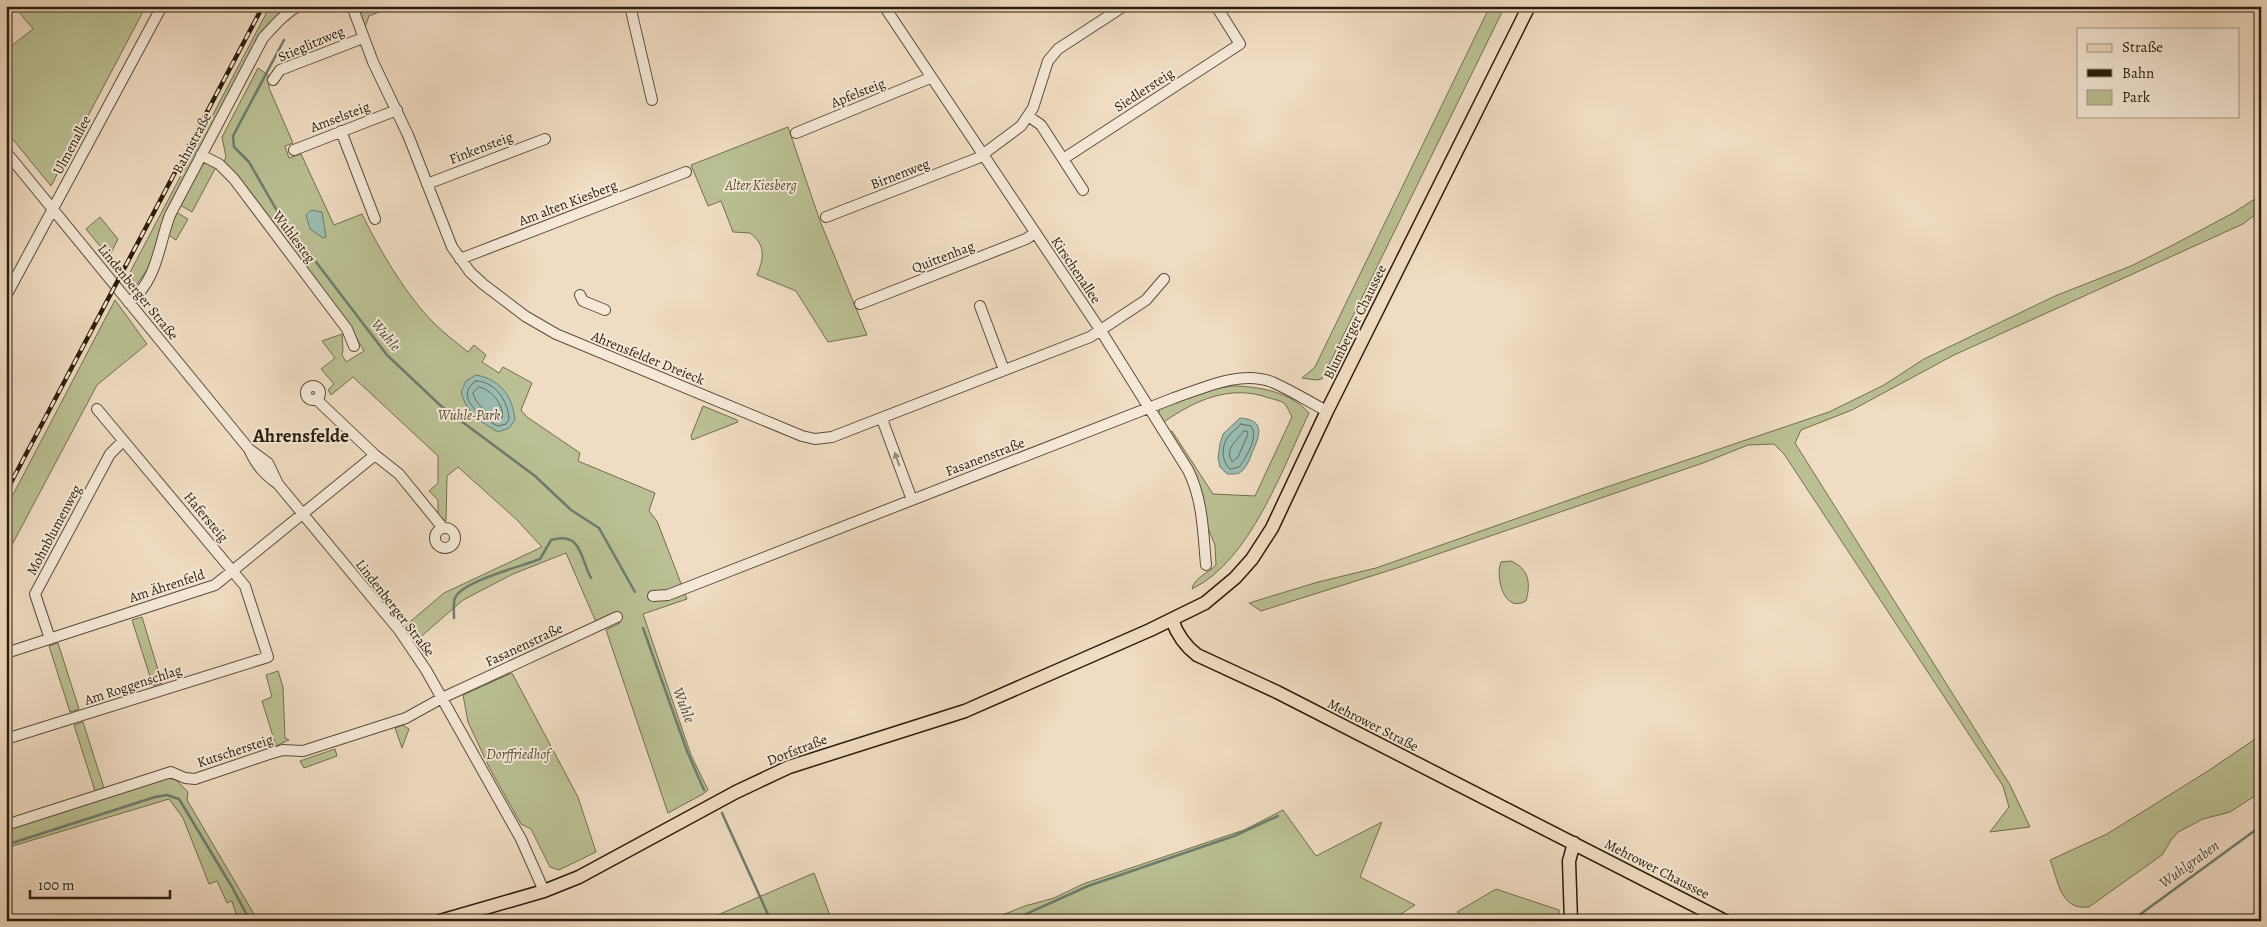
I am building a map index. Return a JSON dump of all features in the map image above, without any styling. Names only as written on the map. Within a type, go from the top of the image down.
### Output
[{"type":"main road","name":"Blumberger Chaussee","points":[[1172,620],[1205,603],[1235,578],[1252,559],[1272,528],[1327,411],[1529,6]]},
{"type":"main road","name":"Mehrower Straße","points":[[1172,620],[1189,650],[1197,655],[1277,692],[1574,843]]},
{"type":"main road","name":"Dorfstraße","points":[[440,921],[544,892],[579,877],[736,792],[789,767],[959,713],[1172,620]]},
{"type":"main road","points":[[1571,921],[1569,861],[1574,843]]},
{"type":"main road","name":"Mehrower Chaussee","points":[[1574,843],[1725,921]]},
{"type":"street","name":"Ulmenallee","points":[[6,296],[162,6]]},
{"type":"street","name":"Bahnstraße","points":[[129,303],[142,291],[151,275],[159,258],[164,230],[170,215],[263,38],[283,17],[298,6]]},
{"type":"street","name":"Ahrensfelder Dreieck","points":[[352,6],[363,38],[397,110],[452,248],[460,260],[482,284],[526,316],[556,334],[802,436],[825,439],[882,419],[1090,337],[1146,300],[1164,279]]},
{"type":"street","points":[[630,6],[652,100]]},
{"type":"street","name":"Kirschenallee","points":[[884,6],[930,78],[983,154],[1100,331],[1188,470],[1197,488],[1201,507],[1206,565]]},
{"type":"street","points":[[1083,190],[1041,125],[1028,116],[1033,108],[1048,61],[1058,49],[1124,6]]},
{"type":"street","name":"Siedlersteig","points":[[1063,159],[1240,44],[1216,6]]},
{"type":"street","name":"Stieglitzweg","points":[[273,80],[280,70],[363,38]]},
{"type":"street","name":"Apfelsteig","points":[[796,133],[930,78]]},
{"type":"street","name":"Amselsteig","points":[[294,150],[397,110]]},
{"type":"street","name":"Birnenweg","points":[[826,217],[983,154],[1021,126],[1028,116]]},
{"type":"street","points":[[341,131],[375,219]]},
{"type":"street","name":"Finkensteig","points":[[427,184],[545,139]]},
{"type":"street","name":"Lindenberger Straße","points":[[6,152],[249,449],[255,463],[264,475],[278,484],[399,630],[426,670],[521,839],[544,892]]},
{"type":"street","name":"Wuhlesteg","points":[[201,155],[219,164],[234,179],[347,329],[354,346]]},
{"type":"street","name":"Am alten Kiesberg","points":[[460,260],[686,172]]},
{"type":"street","name":"Quittenhag","points":[[860,304],[1026,239],[1035,233]]},
{"type":"street","points":[[580,295],[583,301],[605,310]]},
{"type":"street","points":[[980,306],[1004,370]]},
{"type":"street","name":"Fasanenstraße","points":[[654,596],[668,595],[1149,408],[1227,381],[1247,378],[1272,382],[1327,411]]},
{"type":"street","points":[[316,399],[402,478],[443,528]]},
{"type":"street","name":"Hafersteig","points":[[97,409],[245,586],[268,657]]},
{"type":"street","points":[[882,419],[912,500]]},
{"type":"street","name":"Mohnblumenweg","points":[[50,639],[35,594],[110,454],[123,441]]},
{"type":"street","name":"Am Ährenfeld","points":[[6,653],[215,585],[375,455]]},
{"type":"street","name":"Fasanenstraße","points":[[442,698],[617,618]]},
{"type":"street","name":"Am Roggenschlag","points":[[6,739],[268,657]]},
{"type":"street","name":"Kutschersteig","points":[[6,825],[171,772],[184,778],[195,779],[284,750],[303,751],[406,718],[442,698]]},
{"type":"green space","points":[[14,6],[146,6],[51,186],[6,131],[6,50],[33,29]]},
{"type":"green space","points":[[270,6],[289,6],[272,21],[150,266],[134,288],[126,280]]},
{"type":"green space","points":[[358,6],[380,6],[376,7],[378,11],[382,11],[369,16],[365,27]]},
{"type":"green space","points":[[1490,6],[1505,6],[1322,379],[1302,378],[1315,367]]},
{"type":"green space","name":"Wuhle-Park","points":[[258,68],[268,75],[269,88],[293,143],[285,146],[289,158],[301,154],[334,225],[362,214],[394,272],[414,300],[435,324],[468,352],[474,345],[486,355],[482,362],[499,373],[503,367],[532,383],[521,410],[527,417],[580,453],[578,461],[655,493],[649,511],[657,521],[687,599],[643,614],[691,755],[708,790],[703,794],[668,813],[606,630],[620,623],[615,613],[596,622],[566,553],[513,574],[463,600],[417,640],[405,626],[444,593],[542,547],[516,519],[458,467],[447,476],[446,521],[438,516],[438,500],[429,491],[438,483],[438,456],[353,377],[331,395],[328,390],[334,384],[321,369],[335,358],[322,341],[342,334],[342,355],[346,362],[364,351],[352,330],[223,163],[226,157],[222,137]]},
{"type":"green space","name":"Alter Kiesberg","points":[[788,127],[820,221],[867,335],[828,342],[796,291],[757,275],[762,257],[759,242],[750,233],[733,232],[721,201],[708,206],[691,165]]},
{"type":"green space","points":[[203,160],[216,167],[192,212],[180,205]]},
{"type":"green space","points":[[2261,195],[2261,210],[2243,224],[1954,355],[1852,410],[1801,430],[1795,443],[2010,785],[2030,827],[1990,832],[2009,807],[2003,786],[1784,454],[1774,444],[1748,445],[1703,463],[1400,567],[1261,611],[1249,603],[1318,582],[1376,568],[1589,493],[1829,412],[1884,385],[1924,359],[2055,296],[2131,266],[2173,245],[2233,213]]},
{"type":"green space","points":[[176,212],[188,219],[176,240],[168,235]]},
{"type":"green space","points":[[100,217],[118,239],[109,257],[86,229]]},
{"type":"green space","points":[[115,300],[147,344],[97,385],[6,556],[6,508]]},
{"type":"green space","points":[[1232,386],[1252,387],[1284,395],[1302,406],[1309,413],[1276,486],[1248,535],[1231,557],[1213,575],[1192,589],[1198,579],[1216,565],[1215,545],[1168,433],[1172,431],[1213,494],[1255,496],[1292,417],[1283,402],[1255,394],[1241,393],[1214,396],[1188,407],[1164,422],[1158,416],[1160,408],[1215,389]]},
{"type":"green space","points":[[703,406],[738,422],[692,440],[691,436]]},
{"type":"green space","points":[[1511,561],[1522,568],[1528,583],[1526,601],[1518,604],[1507,598],[1500,584],[1499,569],[1501,562]]},
{"type":"green space","points":[[142,617],[162,683],[153,686],[132,620]]},
{"type":"green space","points":[[58,643],[79,709],[70,712],[49,646]]},
{"type":"green space","points":[[278,671],[283,687],[285,738],[289,740],[276,746],[262,701],[272,697],[266,675]]},
{"type":"green space","name":"Dorffriedhof","points":[[512,673],[578,797],[596,852],[559,870],[550,867],[531,829],[521,824],[489,767],[468,722],[463,695]]},
{"type":"green space","points":[[83,722],[104,788],[95,791],[74,725]]},
{"type":"green space","points":[[403,725],[409,729],[402,748],[395,728]]},
{"type":"green space","points":[[2261,735],[2261,792],[2230,812],[2203,819],[2178,832],[2162,855],[2089,907],[2079,907],[2071,904],[2066,899],[2061,892],[2050,860],[2107,834],[2208,771]]},
{"type":"green space","points":[[335,749],[337,756],[304,768],[300,761]]},
{"type":"green space","points":[[167,778],[176,780],[188,792],[187,800],[258,921],[238,921],[232,901],[227,903],[217,881],[209,884],[183,818],[169,799],[6,848],[6,828]]},
{"type":"green space","points":[[1283,810],[1316,856],[1382,822],[1360,877],[1415,905],[1390,921],[987,921],[1025,906],[1054,898],[1083,884],[1244,830]]},
{"type":"green space","points":[[814,873],[832,921],[704,921]]},
{"type":"green space","points":[[1496,889],[1559,910],[1560,921],[1472,921],[1457,912]]},
{"type":"water","points":[[311,210],[322,212],[326,237],[323,238],[310,229],[306,215]]},
{"type":"water","points":[[476,375],[492,380],[504,390],[514,412],[515,420],[509,428],[498,432],[475,416],[466,405],[461,392],[466,381]]},
{"type":"water","points":[[1240,418],[1254,422],[1259,430],[1259,435],[1244,469],[1237,474],[1227,474],[1220,467],[1218,458],[1220,444],[1223,434]]},
{"type":"waterway","name":"Wuhle","points":[[284,40],[233,136],[234,147],[249,162],[284,223],[387,355],[441,406],[535,476],[571,510],[599,528],[635,592]]},
{"type":"waterway","points":[[454,618],[454,600],[460,592],[480,580],[540,559],[551,540],[569,539],[574,543],[579,548],[591,578]]},
{"type":"waterway","name":"Wuhle","points":[[643,628],[687,751],[704,790]]},
{"type":"waterway","points":[[6,845],[155,797],[167,795],[179,799],[232,887],[250,921]]},
{"type":"waterway","name":"Wuhle","points":[[722,813],[771,921]]},
{"type":"waterway","points":[[1011,921],[1088,886],[1234,836],[1278,816]]},
{"type":"waterway","name":"Wuhlgraben","points":[[2131,921],[2261,826]]},
{"type":"railway","points":[[6,492],[263,6]]},
{"type":"district","name":"Ahrensfelde","points":[[301,436]]}]
